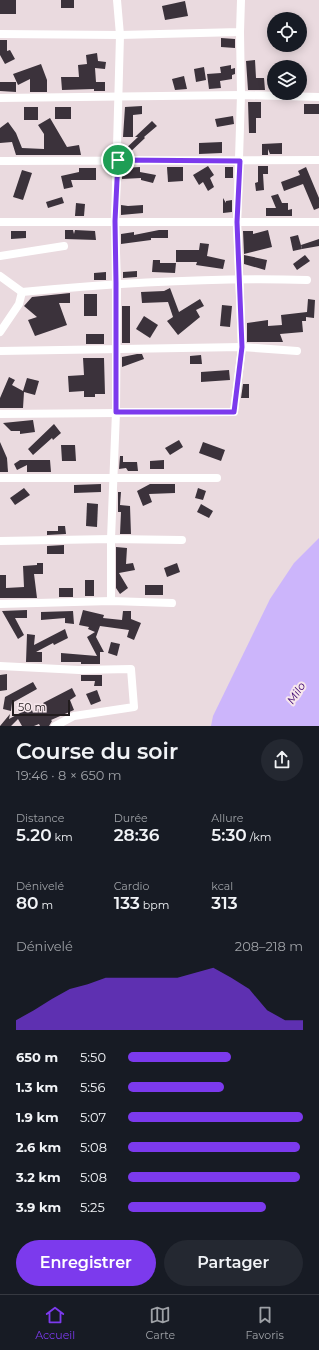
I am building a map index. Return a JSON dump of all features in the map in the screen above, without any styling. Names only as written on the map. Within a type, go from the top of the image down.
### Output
[{"type":"street","points":[[111,601],[110,538],[116,412],[115,221],[118,160],[117,97],[120,35],[117,0]]},
{"type":"street","points":[[0,414],[234,412],[242,347],[237,222],[240,161],[241,0]]},
{"type":"street","points":[[0,34],[120,35],[240,32]]},
{"type":"street","points":[[0,98],[241,95],[319,97]]},
{"type":"street","points":[[0,161],[319,160]]},
{"type":"street","points":[[0,222],[319,222]]},
{"type":"street","points":[[0,256],[64,246]]},
{"type":"street","points":[[0,276],[22,292],[116,283],[240,279],[307,280]]},
{"type":"street","points":[[0,332],[19,304],[22,292]]},
{"type":"street","points":[[0,351],[242,347],[297,351]]},
{"type":"street","points":[[0,478],[113,476],[217,478]]},
{"type":"street","points":[[0,541],[110,538],[182,540]]},
{"type":"street","points":[[0,604],[111,601],[172,603]]},
{"type":"street","points":[[0,666],[130,670],[134,707],[74,716],[55,726]]},
{"type":"water","name":"Milo","points":[[319,538],[319,726],[211,726],[213,716],[270,599],[294,563]]},
{"type":"building","points":[[0,0],[16,0],[16,14],[0,14]]},
{"type":"building","points":[[61,0],[74,0],[74,8],[61,8]]},
{"type":"building","points":[[185,1],[188,16],[165,20],[162,6]]},
{"type":"building","points":[[221,38],[235,39],[235,48],[221,47]]},
{"type":"building","points":[[0,40],[7,40],[7,51],[10,50],[15,59],[5,64],[0,55]]},
{"type":"building","points":[[97,53],[98,61],[106,62],[105,69],[95,68],[96,82],[105,82],[105,91],[94,91],[94,89],[62,90],[61,77],[79,77],[78,65],[87,64],[86,55]]},
{"type":"building","points":[[255,60],[256,78],[264,78],[265,90],[248,90],[246,61]]},
{"type":"building","points":[[41,64],[47,80],[47,92],[30,92],[30,79],[18,85],[13,74]]},
{"type":"building","points":[[231,65],[231,69],[235,68],[235,74],[232,75],[232,79],[220,81],[221,88],[209,89],[207,74],[221,73],[220,67]]},
{"type":"building","points":[[204,67],[206,80],[196,82],[194,69]]},
{"type":"building","points":[[184,76],[187,89],[175,90],[172,79]]},
{"type":"building","points":[[0,82],[16,82],[16,92],[0,91]]},
{"type":"building","points":[[248,102],[261,102],[261,118],[256,118],[256,133],[249,133]]},
{"type":"building","points":[[304,104],[319,104],[319,114],[304,114]]},
{"type":"building","points":[[142,106],[142,114],[133,115],[133,137],[123,137],[125,107]]},
{"type":"building","points":[[24,107],[38,107],[38,120],[24,120]]},
{"type":"building","points":[[55,107],[71,107],[71,119],[55,119]]},
{"type":"building","points":[[233,116],[234,124],[217,127],[215,119]]},
{"type":"building","points":[[50,118],[67,147],[79,145],[81,155],[16,155],[12,142],[0,143],[0,128],[8,122],[16,133],[22,148],[44,149],[44,134],[38,125]]},
{"type":"building","points":[[152,121],[157,126],[127,155],[125,155],[122,152]]},
{"type":"building","points":[[222,142],[222,153],[199,154],[199,143]]},
{"type":"building","points":[[282,143],[282,154],[270,154],[268,149],[268,155],[262,155],[262,144]]},
{"type":"building","points":[[208,166],[214,175],[210,178],[214,187],[208,191],[203,182],[199,185],[193,175]]},
{"type":"building","points":[[258,166],[268,166],[268,174],[263,174],[264,190],[256,191],[255,183],[258,182]]},
{"type":"building","points":[[140,167],[140,172],[156,175],[153,183],[141,180],[141,178],[122,179],[122,168]]},
{"type":"building","points":[[167,167],[183,167],[183,181],[168,182]]},
{"type":"building","points":[[225,167],[233,167],[233,178],[225,178]]},
{"type":"building","points":[[306,167],[319,198],[319,208],[314,210],[303,184],[284,191],[281,182],[300,175],[298,171]]},
{"type":"building","points":[[79,168],[96,168],[96,180],[71,180],[73,187],[64,189],[61,176],[79,172]]},
{"type":"building","points":[[22,170],[32,173],[23,200],[13,197]]},
{"type":"building","points":[[278,194],[282,203],[288,203],[288,210],[292,209],[292,216],[266,216],[266,208],[276,208],[271,196]]},
{"type":"building","points":[[62,197],[64,203],[48,208],[46,202]]},
{"type":"building","points":[[223,198],[226,203],[226,201],[232,200],[232,212],[223,213]]},
{"type":"building","points":[[76,203],[85,204],[84,216],[75,216]]},
{"type":"building","points":[[121,205],[143,205],[143,213],[121,215]]},
{"type":"building","points":[[65,230],[73,230],[74,234],[75,230],[95,231],[96,240],[65,239]]},
{"type":"building","points":[[159,230],[168,230],[168,238],[151,238],[151,240],[121,244],[121,234],[134,232],[134,235]]},
{"type":"building","points":[[268,230],[272,247],[244,254],[243,231],[253,231],[253,234]]},
{"type":"building","points":[[11,231],[26,231],[26,238],[11,239]]},
{"type":"building","points":[[298,235],[302,249],[293,251],[290,237]]},
{"type":"building","points":[[319,239],[319,246],[302,249],[301,245]]},
{"type":"building","points":[[200,243],[209,244],[207,256],[225,260],[223,269],[196,265],[197,262],[176,262],[176,250],[199,250]]},
{"type":"building","points":[[244,255],[267,260],[265,270],[244,264]]},
{"type":"building","points":[[305,255],[310,261],[297,270],[293,264]]},
{"type":"building","points":[[153,260],[160,260],[160,263],[176,263],[175,273],[152,272]]},
{"type":"building","points":[[137,271],[137,277],[123,278],[123,272]]},
{"type":"building","points":[[106,272],[106,280],[94,280],[94,273]]},
{"type":"building","points":[[170,288],[179,312],[200,299],[204,306],[196,310],[200,317],[178,335],[167,321],[173,317],[168,302],[142,303],[141,292],[164,291]]},
{"type":"building","points":[[70,293],[70,303],[59,303],[67,325],[35,336],[28,320],[37,317],[24,306],[32,297]]},
{"type":"building","points":[[84,294],[97,294],[97,316],[84,316]]},
{"type":"building","points":[[308,299],[315,300],[314,318],[306,317],[306,321],[302,321],[303,332],[280,334],[283,342],[247,342],[247,323],[268,320],[268,326],[282,325],[281,315],[307,312]]},
{"type":"building","points":[[222,305],[232,306],[230,327],[220,326]]},
{"type":"building","points":[[122,306],[130,306],[130,343],[122,343]]},
{"type":"building","points":[[144,316],[158,325],[150,338],[136,329]]},
{"type":"building","points":[[86,334],[104,334],[104,344],[86,344]]},
{"type":"building","points":[[142,354],[144,359],[122,367],[122,357]]},
{"type":"building","points":[[201,355],[202,364],[190,364],[190,356]]},
{"type":"building","points":[[83,358],[104,358],[105,394],[95,394],[95,397],[84,397],[84,391],[69,392],[68,376],[84,375]]},
{"type":"building","points":[[229,370],[230,380],[201,382],[201,372]]},
{"type":"building","points":[[9,377],[15,380],[12,385],[23,391],[27,378],[39,381],[35,395],[24,392],[23,408],[0,408],[0,398]]},
{"type":"building","points":[[243,384],[249,384],[249,398],[241,398]]},
{"type":"building","points":[[33,420],[35,432],[20,434],[20,431],[11,431],[3,423]]},
{"type":"building","points":[[54,424],[61,433],[53,440],[52,438],[33,455],[28,449]]},
{"type":"building","points":[[179,440],[183,447],[170,455],[165,448]]},
{"type":"building","points":[[0,442],[7,458],[8,472],[0,472]]},
{"type":"building","points":[[203,442],[225,450],[221,461],[199,453]]},
{"type":"building","points":[[61,445],[75,445],[76,461],[62,461]]},
{"type":"building","points":[[120,456],[123,456],[123,462],[137,462],[138,471],[128,471],[126,468],[119,469]]},
{"type":"building","points":[[20,460],[50,460],[51,472],[27,472],[27,465],[17,470],[14,464]]},
{"type":"building","points":[[164,460],[164,469],[150,469],[150,461]]},
{"type":"building","points":[[101,484],[101,492],[74,493],[74,485]]},
{"type":"building","points":[[150,484],[175,484],[175,493],[149,494],[152,502],[143,506],[137,491]]},
{"type":"building","points":[[24,488],[30,495],[15,505],[10,498]]},
{"type":"building","points":[[198,488],[206,491],[203,500],[195,498]]},
{"type":"building","points":[[118,492],[121,492],[120,505],[130,506],[131,534],[120,534],[121,512],[118,512]]},
{"type":"building","points":[[87,503],[98,504],[97,527],[86,526]]},
{"type":"building","points":[[201,504],[213,511],[209,518],[197,512]]},
{"type":"building","points":[[58,526],[65,526],[66,534],[47,535],[47,531],[58,531]]},
{"type":"building","points":[[64,545],[64,554],[47,554],[47,546]]},
{"type":"building","points":[[116,547],[127,548],[126,564],[133,563],[135,570],[119,573],[128,588],[120,594],[116,588]]},
{"type":"building","points":[[37,563],[43,563],[43,574],[34,574],[37,598],[0,598],[0,575],[6,575],[6,588],[24,587],[23,566],[37,565]]},
{"type":"building","points":[[177,563],[180,572],[167,577],[164,568]]},
{"type":"building","points":[[85,580],[94,580],[94,596],[85,596]]},
{"type":"building","points":[[145,585],[163,585],[163,595],[145,595]]},
{"type":"building","points":[[59,588],[73,588],[73,597],[59,597]]},
{"type":"building","points":[[27,610],[27,618],[15,618],[24,635],[18,639],[2,611]]},
{"type":"building","points":[[83,610],[104,615],[103,618],[122,620],[123,611],[131,611],[131,619],[141,623],[134,640],[127,637],[129,630],[100,626],[96,637],[104,652],[100,652],[100,664],[61,662],[61,653],[97,656],[87,637],[95,632],[88,629],[89,627],[79,625]]},
{"type":"building","points":[[73,611],[74,624],[65,623],[65,618],[41,620],[41,612]]},
{"type":"building","points":[[65,629],[68,638],[54,645],[53,643],[36,652],[42,652],[42,662],[26,662],[27,634],[35,635],[34,645]]},
{"type":"building","points":[[111,642],[120,644],[117,656],[108,653]]},
{"type":"building","points":[[7,674],[7,690],[0,691],[0,675]]},
{"type":"building","points":[[81,675],[102,675],[102,686],[94,686],[95,681],[81,681]]},
{"type":"building","points":[[33,682],[37,689],[12,703],[11,711],[3,709],[5,697]]},
{"type":"building","points":[[72,688],[76,696],[70,700],[74,710],[51,720],[52,721],[49,726],[40,726],[39,724],[34,726],[22,726],[18,719],[11,726],[0,726],[10,714],[9,719],[31,707],[33,713],[44,705],[43,703]]},
{"type":"building","points":[[97,690],[101,701],[91,705],[86,694]]},
{"type":"route","points":[[118,160],[240,161],[237,222],[242,347],[234,412],[116,412],[115,221],[118,160]]}]
